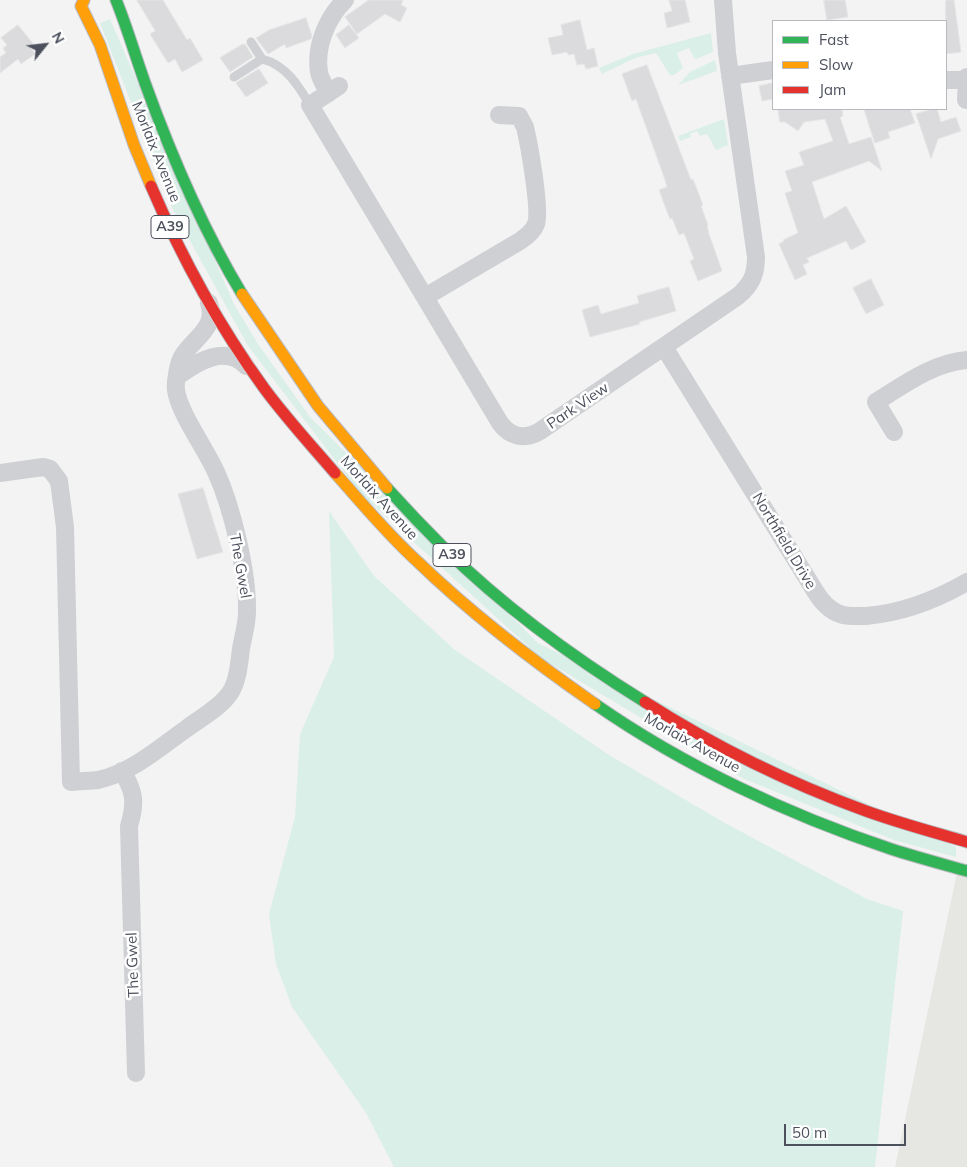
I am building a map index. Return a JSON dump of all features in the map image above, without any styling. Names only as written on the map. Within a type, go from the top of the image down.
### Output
[{"type":"highway","name":"Morlaix Avenue","points":[[84,0],[81,6],[103,54],[135,147],[171,230],[206,295],[255,375],[284,414],[362,504],[417,562],[492,629],[560,679],[653,741],[758,796],[805,818],[856,837],[967,870]]},
{"type":"highway","name":"Morlaix Avenue","points":[[116,0],[175,160],[225,265],[270,338],[313,400],[380,482],[426,530],[491,590],[564,649],[670,719],[748,760],[808,788],[891,819],[967,842]]},
{"type":"street","points":[[310,105],[334,89],[319,71],[321,44],[330,18],[344,0]]},
{"type":"street","name":"Park View","points":[[310,105],[500,423],[507,432],[529,437],[540,432],[738,296],[748,286],[754,276],[756,257],[724,30],[723,0]]},
{"type":"street","points":[[730,76],[772,70]]},
{"type":"street","points":[[947,80],[967,78],[966,100]]},
{"type":"street","points":[[425,297],[520,241],[536,225],[536,202],[525,126],[519,116],[499,115]]},
{"type":"street","name":"The Gwel","points":[[0,473],[43,468],[50,470],[59,481],[66,527],[71,782],[98,780],[122,771],[145,758],[218,706],[230,693],[238,670],[247,613],[246,583],[228,506],[216,472],[184,412],[176,392],[179,364],[182,356],[204,333],[208,326],[210,306],[206,295]]},
{"type":"street","name":"Northfield Drive","points":[[664,347],[815,591],[830,610],[843,615],[853,616],[879,615],[900,611],[941,596],[967,582]]},
{"type":"street","points":[[178,376],[199,362],[219,355],[230,356],[242,361],[255,375]]},
{"type":"street","points":[[894,432],[876,402],[934,367],[945,363],[967,360]]},
{"type":"street","name":"The Gwel","points":[[122,771],[130,784],[134,808],[129,826],[136,1072]]},
{"type":"lane","points":[[251,42],[262,59],[272,62],[290,74],[310,105]]},
{"type":"lane","points":[[234,77],[262,59]]},
{"type":"shaded area","points":[[958,868],[967,871],[967,1167],[895,1167]]},
{"type":"green space","points":[[110,19],[234,304],[258,344],[310,417],[538,643],[956,847],[956,857],[894,840],[742,778],[541,658],[361,494],[248,346],[173,210],[100,23]]},
{"type":"green space","points":[[711,33],[713,52],[696,59],[689,48],[677,53],[683,68],[674,75],[670,75],[656,53],[635,58],[602,74],[599,68],[633,54]]},
{"type":"green space","points":[[715,60],[717,71],[678,85],[690,72]]},
{"type":"green space","points":[[724,119],[728,145],[716,150],[707,134],[700,136],[697,131],[690,134],[691,137],[680,141],[678,136]]},
{"type":"green space","points":[[329,511],[374,576],[455,650],[609,755],[725,823],[867,899],[903,911],[875,1167],[394,1167],[366,1113],[292,1007],[276,964],[269,914],[295,817],[300,734],[334,657]]},
{"type":"building","points":[[137,0],[163,0],[187,40],[190,38],[203,60],[182,72],[175,59],[168,63],[150,34],[155,31]]},
{"type":"building","points":[[369,0],[403,0],[401,5],[407,8],[400,22],[385,14],[357,34],[345,17]]},
{"type":"building","points":[[669,0],[685,0],[690,22],[667,28],[664,13],[672,11]]},
{"type":"building","points":[[824,0],[845,0],[848,17],[827,20]]},
{"type":"building","points":[[946,0],[954,0],[961,52],[947,54]]},
{"type":"building","points":[[306,18],[312,36],[311,39],[286,48],[285,44],[268,54],[256,38],[269,30]]},
{"type":"building","points":[[580,20],[587,50],[594,48],[598,66],[586,69],[584,64],[577,65],[574,54],[568,55],[567,52],[552,55],[548,38],[563,35],[561,25]]},
{"type":"building","points":[[18,25],[34,45],[31,48],[35,54],[21,64],[18,59],[0,73],[0,57],[6,53],[3,48],[7,45],[1,38]]},
{"type":"building","points":[[349,25],[359,38],[345,48],[336,35]]},
{"type":"building","points":[[245,44],[253,57],[230,72],[220,58]]},
{"type":"building","points":[[647,65],[691,180],[693,179],[703,205],[701,206],[708,225],[709,234],[722,271],[698,281],[690,261],[694,259],[684,233],[679,235],[672,218],[670,219],[659,190],[667,187],[664,177],[636,99],[632,101],[622,74]]},
{"type":"building","points":[[259,69],[268,83],[246,97],[236,83]]},
{"type":"building","points":[[772,83],[772,99],[762,101],[759,86]]},
{"type":"building","points":[[778,110],[842,110],[843,116],[840,117],[849,144],[871,137],[882,171],[869,161],[812,182],[824,219],[846,206],[866,242],[851,250],[846,241],[807,258],[809,262],[803,265],[807,274],[795,280],[779,244],[798,233],[785,193],[792,191],[785,171],[804,165],[799,152],[833,141],[825,119],[804,122],[798,131],[785,122],[780,122]]},
{"type":"building","points":[[864,110],[910,110],[915,123],[888,132],[890,138],[875,143]]},
{"type":"building","points":[[937,110],[941,122],[956,117],[961,131],[938,139],[931,159],[916,114]]},
{"type":"building","points":[[871,279],[884,305],[866,314],[853,288]]},
{"type":"building","points":[[669,287],[676,311],[639,322],[640,324],[590,337],[582,310],[598,305],[601,314],[639,303],[637,296]]},
{"type":"building","points":[[203,488],[223,552],[197,559],[178,494]]},
{"type":"traffic: fast","points":[[116,0],[145,83],[177,164],[201,217],[242,294]]},
{"type":"traffic: fast","points":[[387,488],[445,549],[516,612],[566,650],[645,702]]},
{"type":"traffic: fast","points":[[595,704],[664,748],[776,805],[853,836],[919,858],[967,871]]},
{"type":"traffic: slow","points":[[84,0],[81,6],[100,45],[134,145],[151,186]]},
{"type":"traffic: slow","points":[[242,294],[318,406],[387,488]]},
{"type":"traffic: slow","points":[[335,473],[375,519],[439,582],[526,654],[595,704]]},
{"type":"traffic: jam","points":[[151,186],[202,290],[247,364],[272,399],[335,473]]},
{"type":"traffic: jam","points":[[645,702],[698,734],[780,776],[878,815],[967,842]]}]
